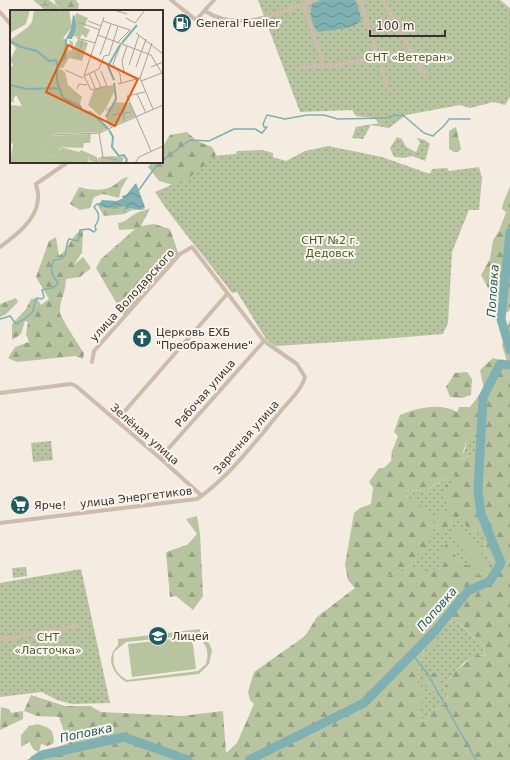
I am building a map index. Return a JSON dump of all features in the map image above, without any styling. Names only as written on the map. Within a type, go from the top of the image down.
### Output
[{"type":"street","points":[[171,0],[196,20],[214,0]]},
{"type":"street","points":[[205,11],[220,19],[243,22],[266,17],[314,0]]},
{"type":"street","points":[[360,0],[388,89]]},
{"type":"street","points":[[383,0],[425,76]]},
{"type":"street","points":[[303,4],[324,65]]},
{"type":"street","points":[[0,12],[10,24]]},
{"type":"street","points":[[299,68],[379,57]]},
{"type":"street","points":[[0,247],[15,236],[28,222],[37,208],[38,198],[36,184],[67,163]]},
{"type":"street","name":"улица Володарского","points":[[92,362],[94,351],[180,254],[192,247],[227,294]]},
{"type":"street","points":[[117,420],[227,294],[264,340]]},
{"type":"street","name":"Заречная улица","points":[[202,496],[215,485],[265,431],[301,386],[305,377],[297,364],[264,340]]},
{"type":"street","name":"Рабочая улица","points":[[160,458],[264,340]]},
{"type":"street","name":"Зелёная улица","points":[[0,393],[71,384],[76,386],[117,420],[202,496]]},
{"type":"street","name":"улица Энергетиков","points":[[0,522],[192,501],[202,496]]},
{"type":"street","points":[[0,640],[77,626]]},
{"type":"green space","points":[[33,0],[49,0],[63,10],[45,10]]},
{"type":"green space","points":[[54,0],[76,0],[79,4],[78,10],[64,10],[56,4]]},
{"type":"green space","name":"СНТ «Ветеран»","points":[[258,0],[500,0],[510,8],[510,97],[505,105],[494,102],[470,108],[460,105],[406,115],[389,128],[371,125],[363,139],[352,138],[356,127],[379,123],[374,118],[356,116],[352,110],[300,112]]},
{"type":"green space","points":[[456,127],[461,149],[458,152],[454,152],[449,149],[449,131]]},
{"type":"green space","points":[[187,132],[197,141],[212,147],[216,155],[198,171],[176,186],[159,181],[148,167],[151,163],[163,163],[163,146],[170,135]]},
{"type":"green space","points":[[397,137],[402,139],[406,147],[416,152],[420,143],[417,138],[425,140],[430,144],[425,161],[412,156],[404,158],[394,157],[390,148]]},
{"type":"green space","name":"СНТ №2 г. Дедовск","points":[[328,146],[382,157],[430,174],[432,169],[447,168],[449,171],[479,167],[482,178],[479,210],[469,210],[452,252],[448,323],[443,334],[275,346],[266,339],[237,292],[232,293],[173,218],[155,192],[185,179],[210,156],[236,154],[237,151],[262,150],[273,153],[273,157],[286,161],[305,151]]},
{"type":"green space","points":[[128,177],[121,189],[119,198],[103,194],[94,197],[90,208],[80,210],[70,204],[79,187],[100,190],[111,187]]},
{"type":"green space","points":[[510,186],[510,309],[508,312],[503,313],[500,309],[499,299],[488,288],[481,275],[490,259],[493,240],[499,231],[506,212],[502,209],[502,207]]},
{"type":"green space","points":[[120,205],[127,206],[125,211],[129,208],[140,210],[132,210],[124,214],[104,216],[98,206],[106,208]]},
{"type":"green space","points":[[150,208],[141,226],[154,224],[170,229],[179,255],[124,316],[96,268],[101,259],[135,229],[119,230],[118,223],[125,221],[132,215]]},
{"type":"green space","points":[[83,229],[82,252],[74,265],[83,257],[91,268],[80,277],[66,279],[60,313],[84,353],[83,359],[75,356],[17,362],[8,358],[15,347],[29,342],[26,334],[28,322],[25,321],[21,334],[12,340],[12,324],[26,309],[31,299],[37,298],[41,305],[49,299],[36,277],[49,241],[56,237],[59,256],[63,253],[75,235]]},
{"type":"green space","points":[[16,298],[18,302],[6,314],[0,317],[0,304]]},
{"type":"green space","points":[[510,319],[510,760],[26,760],[68,743],[59,717],[37,716],[24,711],[31,695],[65,706],[90,706],[101,712],[182,716],[223,711],[226,753],[237,743],[254,704],[250,700],[248,692],[254,672],[305,636],[317,617],[355,588],[348,580],[345,565],[354,513],[360,508],[371,504],[373,488],[369,482],[379,468],[384,468],[391,461],[392,451],[398,436],[394,432],[400,415],[428,407],[443,407],[457,412],[459,407],[470,407],[484,389],[480,370],[493,358],[507,362],[502,345]],"holes":[[[467,438],[481,439],[479,446],[474,452],[461,459]],[[455,475],[452,484],[447,483],[444,489],[443,502],[448,505],[447,513],[438,512],[436,528],[439,533],[445,530],[455,517],[467,518],[465,524],[471,532],[481,532],[486,534],[484,547],[491,563],[487,569],[477,576],[473,566],[465,565],[456,559],[455,547],[446,544],[439,558],[444,564],[441,568],[432,571],[425,579],[421,576],[426,567],[415,567],[383,578],[415,563],[417,555],[423,553],[429,543],[434,527],[430,514],[407,497],[405,492],[410,490],[425,491]],[[454,621],[459,623],[473,637],[481,641],[486,656],[475,655],[454,672],[444,687],[448,697],[443,707],[430,711],[427,720],[423,722],[417,711],[424,698],[417,679],[424,649],[429,650],[436,643],[434,635],[439,634],[443,624]]]},
{"type":"green space","points":[[467,372],[472,379],[471,395],[462,398],[450,397],[446,387],[455,373]]},
{"type":"green space","points":[[467,438],[481,439],[471,455],[460,459],[465,449]]},
{"type":"green space","points":[[51,441],[53,460],[33,462],[31,443]]},
{"type":"green space","points":[[455,474],[445,530],[455,517],[467,518],[486,534],[484,547],[491,563],[487,569],[477,576],[456,559],[456,552],[443,552],[439,558],[444,564],[441,568],[432,571],[425,579],[421,576],[425,567],[378,580],[415,563],[425,510],[407,497],[405,492],[410,490],[425,491]]},
{"type":"green space","points":[[197,516],[200,534],[203,596],[193,610],[176,596],[170,597],[166,552],[187,545],[197,534],[186,519]]},
{"type":"green space","points":[[460,525],[489,563],[481,572],[450,535]]},
{"type":"green space","points":[[26,567],[27,576],[13,578],[12,568]]},
{"type":"green space","name":"СНТ «Ласточка»","points":[[81,569],[110,703],[72,704],[57,700],[42,692],[0,697],[0,583]]},
{"type":"green space","points":[[454,621],[462,626],[473,637],[481,641],[486,656],[473,657],[456,670],[444,687],[448,697],[443,707],[430,711],[427,720],[423,722],[417,711],[417,679],[424,649],[434,635],[439,633],[443,624]]},
{"type":"green space","points":[[200,629],[200,634],[209,643],[212,650],[209,664],[199,674],[126,682],[114,670],[111,660],[114,650],[118,645],[118,639]],"holes":[[[193,635],[204,643],[207,650],[206,664],[198,671],[127,680],[115,668],[114,652],[126,642]]]},
{"type":"green space","points":[[192,637],[196,669],[132,677],[128,644]]},
{"type":"green space","points":[[432,672],[441,675],[440,685],[435,693],[425,687],[425,679]]},
{"type":"green space","points":[[1,707],[9,709],[11,713],[23,711],[23,719],[0,730]]},
{"type":"green space","points":[[38,724],[51,730],[54,743],[47,746],[41,744],[39,752],[34,750],[29,742],[21,747],[21,735],[29,726]]},
{"type":"water","points":[[322,0],[355,0],[360,13],[361,22],[347,28],[318,32],[314,26],[311,8],[312,4]]},
{"type":"water","points":[[136,183],[145,207],[140,210],[130,208],[123,211],[126,206],[106,208],[98,206],[102,200],[117,201],[123,198],[122,196],[126,195]]},
{"type":"waterway","points":[[163,160],[190,140],[209,141],[234,129],[255,129],[262,133],[267,127],[264,127],[263,124],[267,115],[285,119],[307,115],[324,115],[338,119],[386,118],[396,115],[404,116],[424,133],[433,136],[446,124],[449,119],[470,119]]},
{"type":"waterway","points":[[138,191],[160,163]]},
{"type":"waterway","points":[[0,319],[10,316],[16,324],[32,313],[37,298],[42,299],[44,297],[42,290],[56,286],[58,282],[52,272],[54,260],[65,256],[69,239],[78,241],[80,230],[89,229],[94,232],[96,230],[95,226],[99,216],[94,207],[97,204],[102,204]]},
{"type":"waterway","name":"Поповка","points":[[510,232],[501,319],[510,350]]},
{"type":"waterway","name":"Поповка","points":[[249,760],[364,703],[435,631],[468,591],[490,581],[501,563],[481,514],[478,491],[483,397],[500,364],[510,365]]},
{"type":"waterway","points":[[412,654],[427,673],[476,760]]},
{"type":"waterway","name":"Поповка","points":[[34,760],[42,755],[124,737],[188,760]]},
{"type":"place","name":"General Fueller","points":[[182,23]]},
{"type":"place","name":"Церковь ЕХБ \"Преображение\"","points":[[142,338]]},
{"type":"place","name":"Ярче!","points":[[20,505]]},
{"type":"place","name":"Лицей","points":[[158,636]]}]
